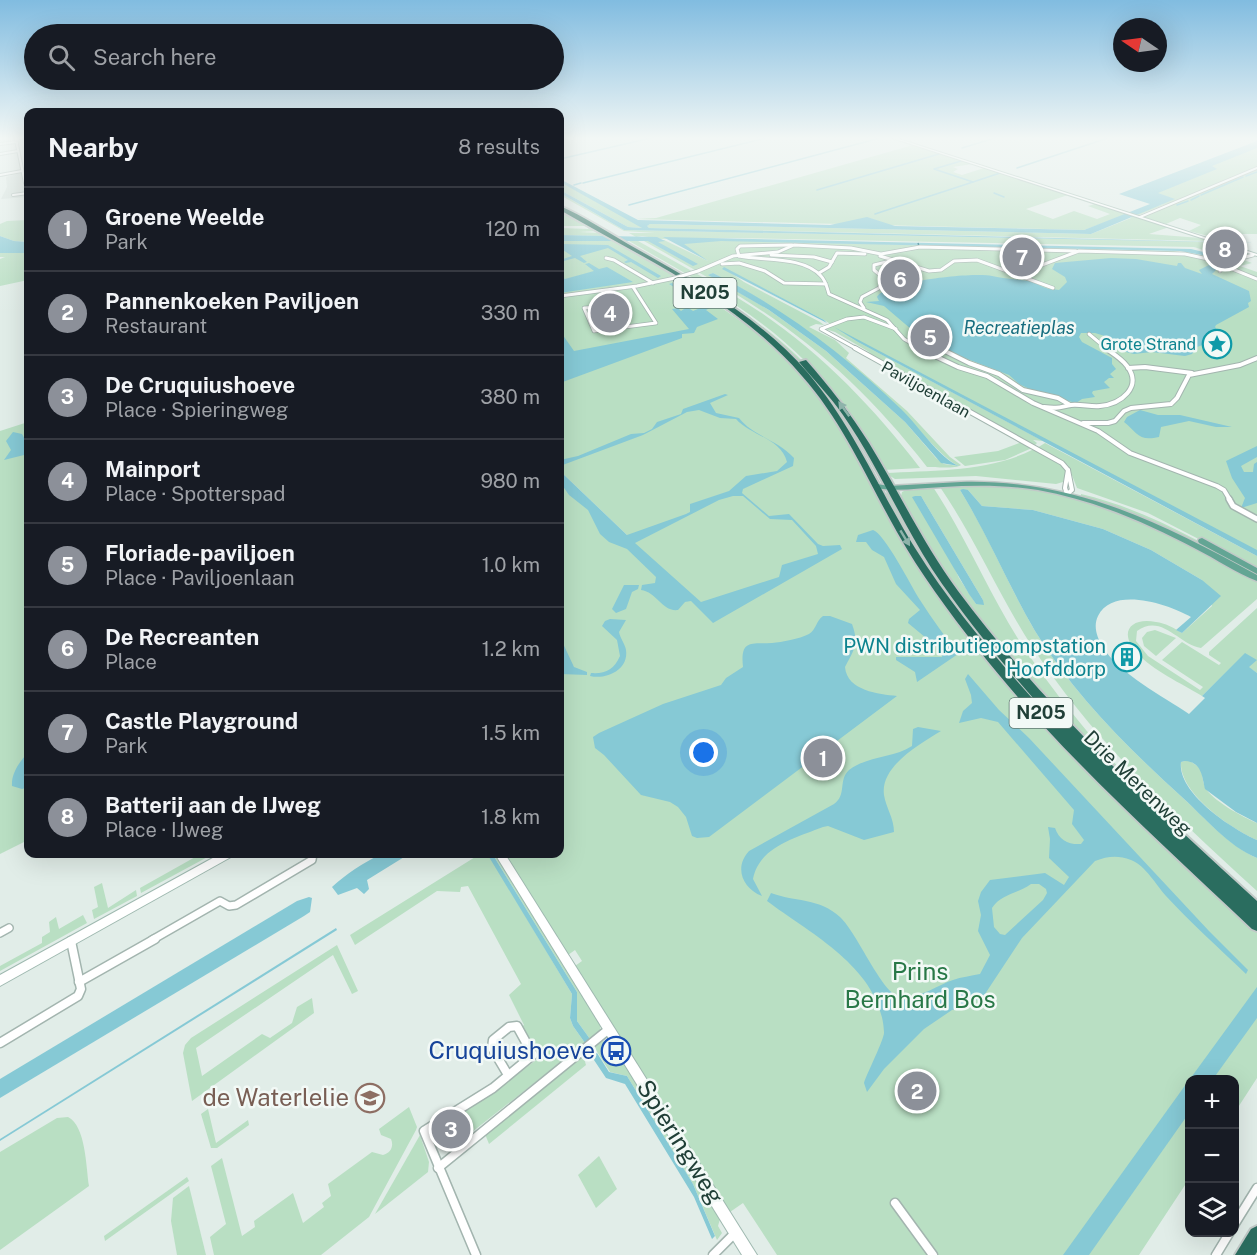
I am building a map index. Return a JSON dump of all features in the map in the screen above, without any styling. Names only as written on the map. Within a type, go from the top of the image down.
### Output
[{"type":"highway","name":"Drie Merenweg","points":[[564,208],[732,303],[786,345],[823,382],[842,406],[884,486],[946,582],[1016,672],[1108,771],[1249,908],[1257,924]]},
{"type":"highway","name":"Drie Merenweg","points":[[564,209],[607,236],[620,240]]},
{"type":"highway","points":[[1244,1255],[1257,1235]]},
{"type":"main road","points":[[884,486],[988,484],[1068,491],[1115,502],[1152,517],[1257,571]]},
{"type":"main road","points":[[1068,491],[1153,523],[1257,578]]},
{"type":"street","points":[[1076,197],[1255,255]]},
{"type":"street","points":[[1140,217],[1189,197]]},
{"type":"street","points":[[761,254],[778,252],[794,245]]},
{"type":"street","points":[[739,256],[737,249],[740,246],[794,245],[819,246],[882,255],[932,271],[941,270],[954,261],[973,260],[1053,288]]},
{"type":"street","points":[[819,246],[834,254],[850,250]]},
{"type":"street","points":[[882,255],[920,247],[1181,253],[1225,263],[1257,279]]},
{"type":"street","points":[[1018,274],[1076,251]]},
{"type":"street","points":[[739,256],[748,253],[783,258],[814,257],[832,262]]},
{"type":"street","points":[[819,273],[827,269],[834,254]]},
{"type":"street","points":[[1220,271],[1225,263],[1255,255]]},
{"type":"street","points":[[564,296],[633,287],[675,278],[733,256],[795,263],[819,273],[829,294],[844,303],[887,320],[906,340],[935,357],[982,374],[1038,406],[1098,431],[1120,447],[1142,458],[1217,486],[1224,490],[1233,506],[1257,519]]},
{"type":"street","points":[[606,258],[614,260],[653,283]]},
{"type":"street","points":[[864,310],[860,302],[862,297],[879,288],[882,283],[880,275],[874,270],[874,265],[895,260]]},
{"type":"street","points":[[716,264],[739,263],[760,269],[784,283],[826,284]]},
{"type":"street","points":[[606,311],[600,312],[605,319],[624,317],[618,306],[584,308],[594,331],[657,323],[633,287]]},
{"type":"street","points":[[861,318],[865,317],[880,325],[896,329]]},
{"type":"street","name":"Paviljoenlaan","points":[[861,318],[820,329],[1062,463],[1068,470],[1068,491]]},
{"type":"street","points":[[1038,406],[1061,409],[1070,405],[1101,406],[1123,399],[1130,392],[1133,385],[1128,368],[1115,353],[1089,334]]},
{"type":"street","points":[[906,340],[929,344],[999,374],[1023,390],[1058,398],[1070,405]]},
{"type":"street","points":[[935,357],[958,358]]},
{"type":"street","points":[[1075,423],[1108,423],[1131,408],[1170,405],[1177,398],[1187,377],[1240,365],[1257,358]]},
{"type":"street","points":[[1128,368],[1161,368],[1196,374]]},
{"type":"street","points":[[0,981],[221,858]]},
{"type":"street","points":[[79,982],[220,901],[232,906],[236,905],[312,858]]},
{"type":"street","name":"Spieringweg","points":[[502,858],[750,1255]]},
{"type":"street","points":[[0,933],[9,928]]},
{"type":"street","points":[[0,1043],[75,999],[80,992],[72,941]]},
{"type":"street","points":[[476,1255],[424,1131],[493,1088],[533,1055],[517,1026],[509,1027],[493,1040],[492,1048],[508,1075]]},
{"type":"street","points":[[438,1168],[609,1029]]},
{"type":"street","points":[[1239,1217],[1257,1188]]},
{"type":"street","points":[[895,1203],[933,1255]]},
{"type":"street","points":[[713,1255],[736,1232]]},
{"type":"street","points":[[1216,1255],[1227,1237]]},
{"type":"shaded area","points":[[2,197],[24,197],[24,197],[1,199]]},
{"type":"green space","points":[[564,197],[624,230],[1215,242],[1230,247],[1217,253],[1194,247],[736,238],[661,239],[636,237],[629,233],[655,233],[624,231]]},
{"type":"green space","points":[[572,197],[587,197],[641,225],[642,228],[628,227]]},
{"type":"green space","points":[[731,197],[1063,197],[1026,209],[1053,219],[1074,211],[1097,219],[1110,214],[1088,206],[1095,204],[1128,214],[1084,230],[636,219],[656,218]]},
{"type":"green space","points":[[1141,197],[1257,197],[1257,234],[1229,234],[1233,237],[1212,237],[1189,231],[1201,225],[1180,218],[1166,224],[1143,217],[1169,205],[1166,204],[1139,215],[1135,214],[1163,204]]},
{"type":"green space","points":[[564,213],[597,231],[579,232],[600,233],[606,236],[564,235],[564,228],[589,229],[586,226],[564,226]]},
{"type":"green space","points":[[1132,215],[1169,227],[1149,234],[1201,238],[1210,241],[649,228],[646,226],[650,224],[1091,234],[1131,218]]},
{"type":"green space","points":[[24,220],[24,242],[0,236],[0,224],[7,221]]},
{"type":"green space","name":"Prins Bernhard Bos","points":[[564,240],[615,241],[685,282],[753,330],[796,370],[827,409],[863,465],[898,536],[940,596],[995,664],[1257,927],[1257,1078],[1239,1106],[1239,1075],[1185,1075],[1185,1185],[1139,1255],[777,1255],[743,1203],[730,1212],[575,966],[582,961],[575,950],[568,955],[507,858],[564,858],[564,478],[684,602],[687,601],[627,535],[564,475]]},
{"type":"green space","points":[[664,240],[708,261],[678,243],[706,240],[1173,251],[1234,260],[1226,262],[1235,265],[1232,263],[1244,260],[1252,263],[1240,266],[1257,272],[1257,552],[834,329],[1043,441],[1033,440],[1037,443],[1034,446],[860,349],[871,353],[835,332],[825,329],[832,325],[824,320],[724,268],[744,282],[824,325],[816,324],[809,327],[835,340],[849,353],[846,358],[907,411],[950,457],[961,465],[959,466],[950,467],[927,467],[876,408],[823,357],[765,313],[698,272],[718,264],[695,270],[644,241]],"holes":[[[713,273],[761,300],[849,364],[891,400],[943,455],[959,466],[944,464],[905,422],[826,351],[769,310],[709,275]]]},
{"type":"green space","points":[[619,241],[624,241],[707,289],[761,325],[808,367],[833,397],[857,434],[804,369],[747,318]]},
{"type":"green space","points":[[629,241],[638,241],[700,275],[760,312],[805,346],[866,404],[920,468],[883,470],[853,418],[825,382],[801,357],[775,334],[720,295]]},
{"type":"green space","points":[[0,253],[24,253],[24,281],[0,286],[0,259],[5,257],[0,257]]},
{"type":"green space","points":[[24,423],[24,842],[0,854],[0,431]]},
{"type":"green space","points":[[1022,442],[1032,448],[1005,460],[965,466],[954,457],[998,451]]},
{"type":"green space","points":[[1045,443],[1257,556],[1257,569],[1148,513],[1077,488],[1068,465],[1037,448]]},
{"type":"green space","points":[[1034,449],[1064,467],[1066,471],[1063,482],[1056,484],[976,476],[895,479],[885,473],[980,466],[1017,457]]},
{"type":"green space","points":[[999,485],[1074,499],[1128,515],[1174,535],[1257,580],[1257,599],[1201,648],[1185,642],[1162,628],[1146,626],[1137,631],[1136,641],[1148,656],[1200,690],[1203,687],[1162,660],[1182,642],[1219,665],[1221,663],[1209,655],[1209,652],[1257,608],[1257,673],[1248,667],[1256,660],[1245,654],[1202,696],[1143,659],[1131,644],[1128,632],[1134,624],[1148,621],[1163,623],[1182,633],[1212,606],[1202,580],[1151,550],[1103,529],[1033,510],[982,506],[968,490],[960,490],[1035,631],[1067,677],[1084,699],[1142,760],[1227,839],[1257,858],[1257,891],[1138,777],[1082,715],[1033,648],[965,526],[940,487]]},
{"type":"green space","points":[[933,487],[1013,631],[1043,675],[1099,745],[1181,832],[1124,780],[999,647],[945,575],[901,496],[902,492],[908,489]],"holes":[[[921,496],[983,600],[976,604],[959,578]]]},
{"type":"green space","points":[[889,490],[932,565],[1099,770],[1011,673],[956,606],[930,570],[885,495]]},
{"type":"green space","points":[[1081,494],[1105,500],[1150,517],[1257,573],[1257,576],[1171,531],[1081,496]]},
{"type":"green space","points":[[1155,630],[1176,638],[1156,656],[1144,646],[1142,638],[1147,632]]},
{"type":"green space","points":[[1190,761],[1200,768],[1205,787],[1213,797],[1236,813],[1257,823],[1257,840],[1221,819],[1197,797],[1188,786],[1183,774],[1181,762]]},
{"type":"green space","points":[[193,858],[206,858],[141,893],[140,888]]},
{"type":"green space","points":[[474,858],[491,858],[572,994],[570,1018],[585,1043],[467,1136],[457,1114],[488,1096],[539,1058],[521,1027],[524,1025],[509,995],[521,984],[468,886],[461,887],[460,892],[437,891],[355,945],[350,935]]},
{"type":"green space","points":[[495,858],[499,858],[601,1022],[600,1030],[590,1039],[577,1021],[577,992]]},
{"type":"green space","points":[[102,883],[108,908],[136,890],[137,896],[94,919],[92,910],[98,907],[94,887]]},
{"type":"green space","points":[[83,915],[87,923],[0,971],[0,966],[42,943],[42,937],[50,932],[49,922],[56,917],[59,929]]},
{"type":"green space","points":[[337,945],[358,991],[352,994],[333,955],[196,1048],[202,1076],[262,1034],[270,1038],[292,1023],[297,1007],[312,998],[314,1013],[192,1101],[183,1053],[185,1045],[191,1038]]},
{"type":"green space","points":[[603,1041],[613,1045],[720,1219],[718,1226],[722,1233],[717,1240],[693,1184],[627,1076],[610,1072],[594,1047]]},
{"type":"green space","points":[[583,1055],[586,1065],[489,1144],[485,1134]]},
{"type":"green space","points":[[409,1107],[417,1127],[416,1130],[369,1217],[321,1255],[214,1255],[210,1237],[226,1224],[211,1166],[222,1158],[242,1236],[255,1227],[254,1221],[293,1193],[303,1223],[324,1207],[322,1203],[331,1196],[328,1184],[372,1152],[383,1155],[390,1151],[391,1139],[381,1135],[379,1129]]},
{"type":"green space","points":[[208,1109],[216,1143],[248,1120],[249,1125],[217,1148],[211,1148],[201,1114]]},
{"type":"green space","points":[[68,1117],[74,1122],[82,1138],[89,1186],[0,1250],[0,1152],[57,1118]]},
{"type":"green space","points":[[420,1135],[429,1162],[428,1172],[375,1214]]},
{"type":"green space","points":[[599,1156],[617,1189],[596,1208],[578,1175]]},
{"type":"green space","points":[[187,1177],[189,1181],[105,1241],[104,1236]]},
{"type":"green space","points":[[189,1186],[206,1255],[177,1255],[171,1221],[173,1198]]},
{"type":"water","points":[[566,197],[572,197],[628,227],[642,228],[586,197],[593,197],[638,220],[830,225],[867,217],[895,226],[1084,230],[1150,204],[1127,197],[1168,197],[1175,199],[1091,234],[650,224],[647,226],[649,228],[1257,243],[624,230]]},
{"type":"water","points":[[564,235],[657,237],[665,241],[658,242],[698,264],[693,266],[648,241],[564,241]]},
{"type":"water","points":[[0,236],[24,242],[24,253],[0,253]]},
{"type":"water","points":[[663,237],[1191,249],[1220,256],[1236,251],[1244,254],[1224,259],[1180,251],[721,241],[684,244],[708,261]]},
{"type":"water","points":[[564,244],[608,245],[661,276],[658,278],[631,262],[624,262],[628,260],[608,248],[580,256],[587,262],[584,263],[575,258],[564,261],[564,259],[572,256],[564,251]]},
{"type":"water","name":"Recreatieplas","points":[[1111,258],[1136,259],[1177,266],[1181,263],[1185,268],[1202,274],[1199,270],[1209,265],[1218,268],[1212,274],[1249,291],[1251,301],[1248,303],[1249,307],[1216,325],[1221,335],[1218,338],[1197,347],[1192,354],[1185,356],[1152,352],[1134,354],[1122,351],[1108,337],[1095,333],[1081,333],[1079,337],[1082,342],[1112,358],[1112,364],[1116,369],[1110,374],[1114,378],[1109,378],[1104,382],[1110,388],[1093,391],[1095,397],[1082,399],[1076,403],[1036,392],[1019,384],[1009,375],[957,355],[925,339],[947,335],[944,331],[918,335],[884,306],[866,302],[879,301],[877,297],[896,286],[968,275],[1029,281],[1048,289],[1059,290],[1067,282],[1065,277],[1052,269],[1055,263]]},
{"type":"water","points":[[589,263],[599,269],[607,267],[633,282],[564,292],[564,278],[594,271],[585,264]]},
{"type":"water","points":[[724,267],[824,320],[827,323],[722,269]]},
{"type":"water","points":[[713,273],[764,301],[836,352],[901,409],[944,456],[959,466],[941,463],[905,422],[826,351],[769,310],[708,275]]},
{"type":"water","points":[[672,283],[711,306],[706,310],[718,319],[697,327],[694,333],[682,334],[682,338],[564,382],[564,337],[574,351],[689,329],[672,309],[678,308],[681,311],[687,307],[693,311],[705,306],[669,284]]},
{"type":"water","points":[[834,327],[1257,550],[1257,556],[858,342]]},
{"type":"water","points":[[725,394],[728,395],[710,403],[716,413],[739,418],[751,429],[781,447],[794,458],[793,466],[743,489],[742,493],[769,516],[789,514],[818,544],[840,545],[842,549],[713,623],[691,601],[685,602],[678,610],[672,610],[651,594],[641,590],[642,585],[655,583],[656,577],[627,549],[609,542],[600,534],[588,510],[569,495],[564,488],[564,475],[627,535],[686,514],[690,512],[690,504],[729,491],[746,476],[777,471],[787,462],[784,454],[772,442],[749,430],[736,419],[720,418],[699,410],[687,412],[643,435],[564,465],[564,459],[578,456],[631,434],[644,433],[652,429],[657,422],[681,414],[683,409]],"holes":[[[733,496],[743,496],[770,519],[792,520],[816,546],[818,554],[782,565],[779,577],[701,602],[635,543],[719,500]]]},
{"type":"water","points":[[1140,410],[1158,415],[1180,415],[1232,427],[1216,427],[1189,421],[1161,427],[1159,437],[1146,438],[1138,435],[1124,422],[1127,417]]},
{"type":"water","points":[[13,432],[22,434],[24,455],[4,460],[11,450],[6,441]]},
{"type":"water","points":[[1257,446],[1257,457],[1241,466],[1244,472],[1253,472],[1254,464],[1257,462],[1257,503],[1241,508],[1245,498],[1232,478],[1226,461]]},
{"type":"water","points":[[960,490],[968,490],[982,506],[1033,510],[1103,529],[1151,550],[1202,580],[1221,596],[1182,633],[1176,630],[1191,617],[1170,607],[1142,600],[1116,601],[1105,607],[1098,616],[1096,631],[1102,646],[1119,666],[1142,684],[1189,714],[1205,698],[1202,696],[1245,653],[1257,660],[1249,667],[1257,673],[1257,823],[1236,812],[1205,789],[1198,767],[1190,762],[1181,762],[1182,774],[1197,797],[1221,819],[1257,840],[1257,858],[1246,853],[1217,831],[1142,760],[1084,699],[1050,654],[1025,614]]},
{"type":"water","points":[[921,496],[984,605],[976,604],[969,594],[912,497]]},
{"type":"water","points":[[873,530],[891,550],[925,607],[958,654],[917,682],[915,672],[896,660],[896,657],[942,657],[943,652],[908,623],[909,619],[920,610],[896,584],[884,557],[872,550],[866,542],[856,542],[858,535]]},
{"type":"water","points":[[624,585],[639,585],[638,589],[632,592],[626,609],[616,613],[612,609]]},
{"type":"water","points":[[823,616],[830,616],[852,624],[855,646],[845,667],[851,681],[865,690],[897,696],[709,837],[692,836],[686,817],[678,807],[670,802],[641,795],[595,748],[593,737],[599,733],[663,704],[721,685],[726,678],[743,667],[743,652],[748,645],[781,642],[805,636],[815,628]]},
{"type":"water","points":[[610,619],[626,620],[619,632],[626,650],[624,663],[609,675],[590,676],[591,673],[608,670],[615,665],[620,656],[617,640],[602,626]]},
{"type":"water","points":[[564,646],[574,667],[587,672],[587,675],[564,674]]},
{"type":"water","points":[[968,674],[999,710],[1029,738],[1248,970],[1246,974],[1166,896],[1146,871],[1136,863],[1117,857],[1100,859],[1095,861],[1022,938],[985,994],[966,1007],[952,1010],[924,1029],[884,1069],[867,1092],[864,1083],[884,1032],[880,1010],[871,990],[841,955],[767,901],[771,893],[816,903],[832,911],[847,925],[886,986],[900,997],[914,996],[953,980],[980,974],[990,955],[978,931],[981,915],[978,901],[981,892],[990,880],[1045,873],[1064,885],[1069,877],[1049,858],[1048,827],[1055,828],[1059,836],[1069,843],[1081,844],[1084,840],[1072,824],[1074,810],[998,722],[981,718],[959,723],[963,711],[972,703],[965,679]],"holes":[[[1031,884],[1039,884],[1046,889],[1047,893],[1043,900],[1005,935],[1000,934],[994,927],[992,908],[1005,897]]]},
{"type":"water","points":[[918,727],[941,731],[903,757],[888,775],[884,784],[884,795],[894,832],[864,840],[828,826],[801,835],[770,851],[757,868],[753,879],[762,896],[749,888],[741,870],[744,857],[749,851],[834,804],[840,796],[844,778],[849,770],[856,765],[897,753],[912,746],[913,729]]},
{"type":"water","points":[[24,758],[24,788],[22,789],[12,786],[19,764]]},
{"type":"water","points":[[374,858],[403,858],[367,880],[369,889],[364,894],[357,888],[338,895],[332,887]]},
{"type":"water","points":[[490,858],[495,858],[577,992],[577,1021],[590,1039],[585,1043],[570,1018],[572,994]]},
{"type":"water","points":[[312,898],[310,912],[304,916],[0,1098],[0,1079],[297,901]]},
{"type":"water","points":[[336,928],[337,930],[0,1141],[0,1139]]},
{"type":"water","points":[[1257,987],[1257,1018],[1216,1075],[1193,1075]]},
{"type":"water","points":[[594,1053],[597,1053],[609,1072],[627,1076],[693,1184],[715,1236],[712,1239],[694,1197],[625,1084],[606,1078],[592,1057]]},
{"type":"water","points":[[1185,1086],[1185,1119],[1089,1255],[1063,1255]]},
{"type":"waterway","points":[[629,205],[661,197]]},
{"type":"waterway","points":[[875,214],[928,197]]},
{"type":"waterway","points":[[1191,200],[1198,197]]},
{"type":"waterway","points":[[1177,205],[1188,201]]},
{"type":"place","name":"Batterij aan de IJweg","points":[[1225,249]]},
{"type":"place","name":"Castle Playground","points":[[1022,257]]},
{"type":"place","name":"De Recreanten","points":[[900,279]]},
{"type":"place","name":"Mainport","points":[[610,313]]},
{"type":"place","name":"Floriade-paviljoen","points":[[930,337]]},
{"type":"place","name":"Grote Strand","points":[[1217,344]]},
{"type":"place","name":"PWN distributiepompstation Hoofddorp","points":[[1127,657]]},
{"type":"place","name":"Groene Weelde","points":[[823,758]]},
{"type":"place","name":"Cruquiushoeve","points":[[616,1051]]},
{"type":"place","name":"Pannenkoeken Paviljoen","points":[[917,1091]]},
{"type":"place","name":"de Waterlelie","points":[[370,1098]]},
{"type":"place","name":"De Cruquiushoeve","points":[[451,1129]]}]
